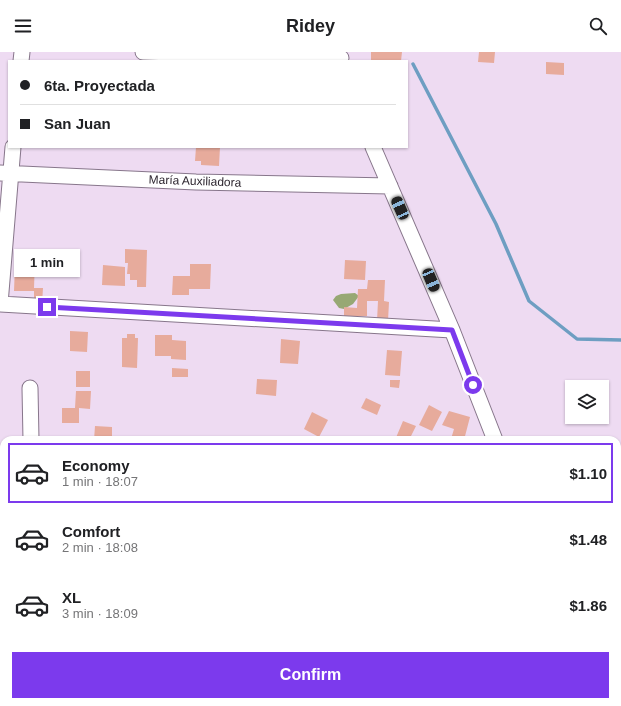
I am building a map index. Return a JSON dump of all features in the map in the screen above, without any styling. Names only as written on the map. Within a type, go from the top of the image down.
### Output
[{"type":"street","points":[[143,52],[341,57]]},
{"type":"street","points":[[13,148],[5,173],[0,304],[452,330]]},
{"type":"street","points":[[373,148],[452,330],[493,436]]},
{"type":"street","name":"María Auxiliadora","points":[[5,173],[196,182],[390,186]]},
{"type":"street","points":[[30,388],[31,436]]},
{"type":"green space","points":[[355,293],[359,296],[353,304],[344,309],[339,308],[333,300],[336,296],[341,294]]},
{"type":"building","points":[[371,52],[402,52],[401,60],[371,60]]},
{"type":"building","points":[[479,52],[495,52],[494,63],[478,62]]},
{"type":"building","points":[[546,62],[564,63],[564,75],[546,74]]},
{"type":"building","points":[[196,148],[220,148],[219,166],[201,165],[201,161],[195,161]]},
{"type":"building","points":[[125,249],[147,250],[146,287],[137,287],[137,280],[130,280],[130,274],[127,274],[128,263],[125,263]]},
{"type":"building","points":[[21,259],[35,259],[34,288],[43,288],[42,304],[34,304],[34,291],[14,291],[15,265],[20,265]]},
{"type":"building","points":[[345,260],[366,261],[365,280],[344,279]]},
{"type":"building","points":[[190,264],[211,264],[210,289],[189,289],[189,295],[172,295],[173,276],[190,276]]},
{"type":"building","points":[[103,265],[125,267],[125,286],[102,285]]},
{"type":"building","points":[[368,280],[385,280],[384,301],[389,302],[388,321],[377,321],[378,301],[367,301],[367,316],[344,316],[344,307],[357,308],[358,289],[367,289]]},
{"type":"building","points":[[70,331],[88,332],[87,352],[70,351]]},
{"type":"building","points":[[127,334],[135,334],[135,338],[138,338],[137,368],[122,367],[122,338],[127,338]]},
{"type":"building","points":[[155,335],[172,335],[172,340],[186,341],[186,360],[171,359],[171,356],[155,356]]},
{"type":"building","points":[[281,339],[300,341],[298,364],[280,363]]},
{"type":"building","points":[[387,350],[402,351],[400,376],[385,375]]},
{"type":"building","points":[[172,368],[188,369],[188,377],[172,377]]},
{"type":"building","points":[[76,371],[90,371],[90,387],[76,387]]},
{"type":"building","points":[[257,379],[277,380],[276,396],[256,394]]},
{"type":"building","points":[[390,380],[400,380],[399,388],[390,387]]},
{"type":"building","points":[[76,391],[91,391],[90,409],[79,408],[79,423],[62,423],[62,408],[75,408]]},
{"type":"building","points":[[366,398],[381,405],[377,415],[361,408]]},
{"type":"building","points":[[429,405],[442,412],[432,431],[419,425]]},
{"type":"building","points":[[449,411],[470,417],[465,436],[452,436],[454,429],[442,425]]},
{"type":"building","points":[[312,412],[328,420],[320,436],[304,429]]},
{"type":"building","points":[[403,421],[416,426],[411,436],[397,436]]},
{"type":"building","points":[[95,426],[112,427],[112,436],[94,436]]},
{"type":"waterway","points":[[413,64],[496,224],[529,301],[577,339],[621,340]]},
{"type":"route","points":[[47,307],[452,330],[473,385]]}]
